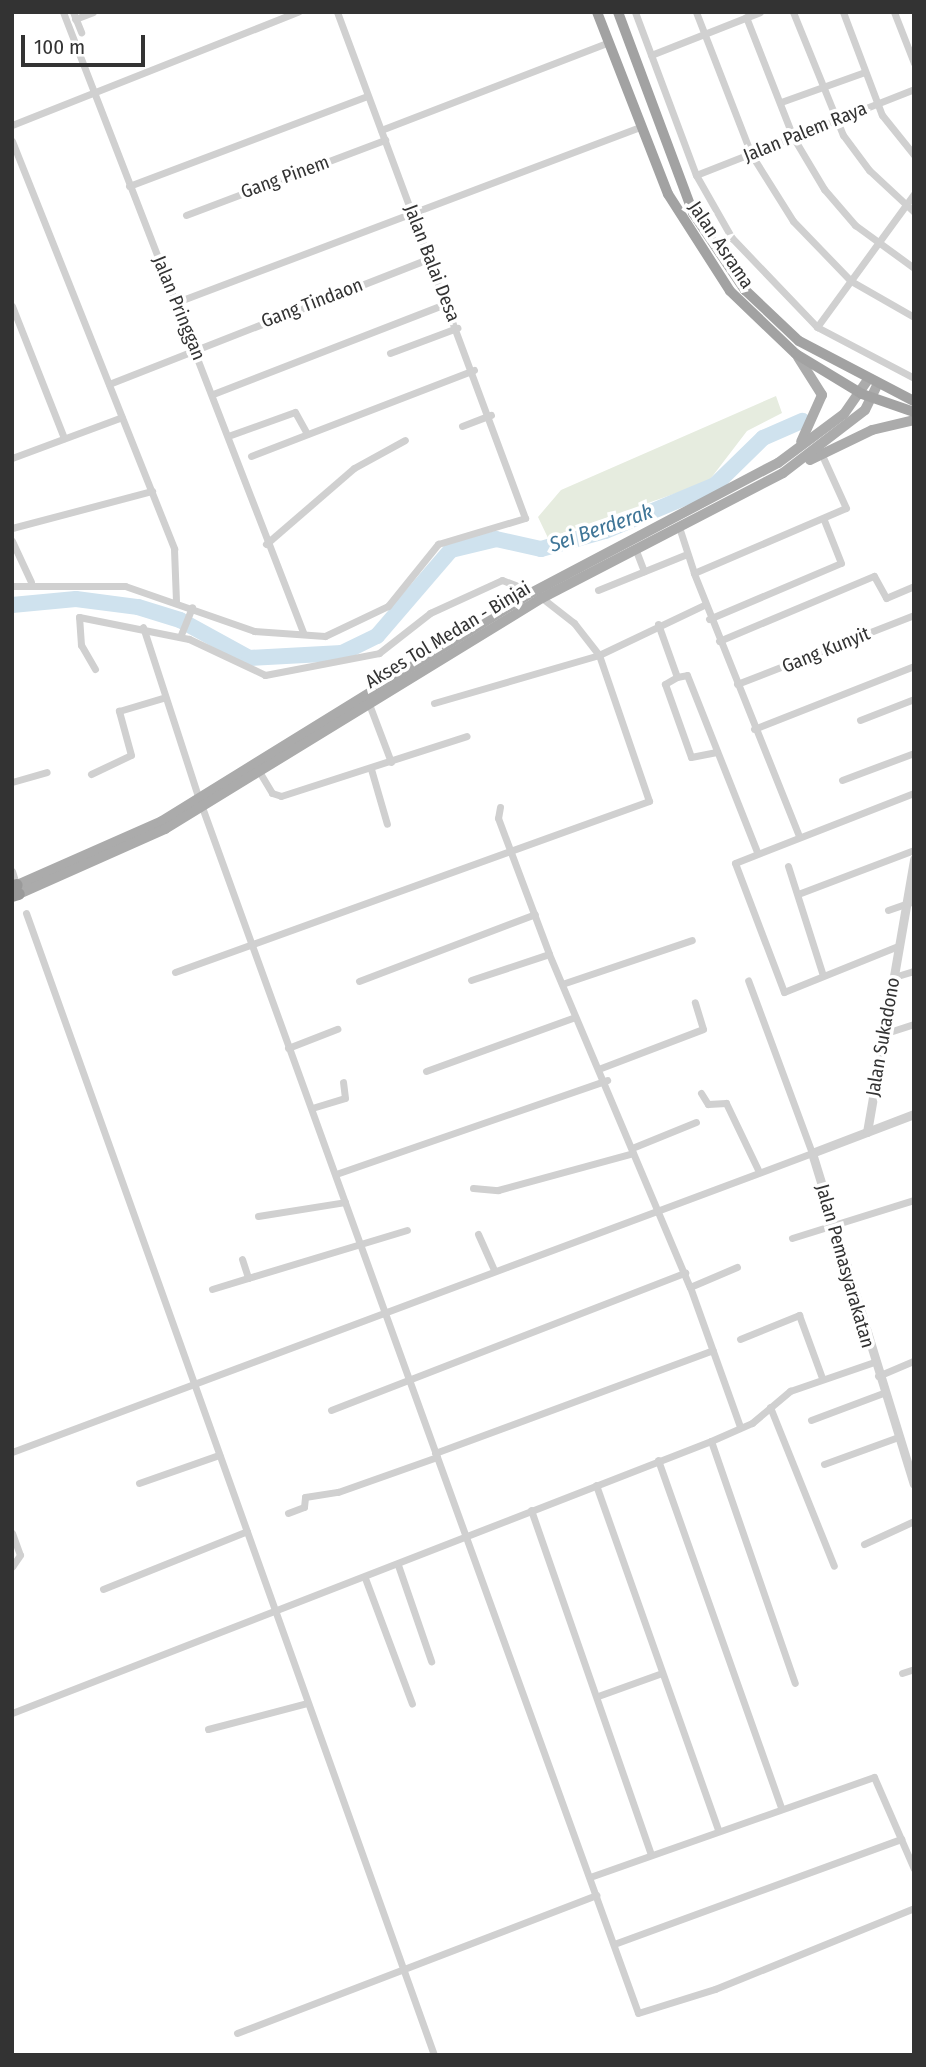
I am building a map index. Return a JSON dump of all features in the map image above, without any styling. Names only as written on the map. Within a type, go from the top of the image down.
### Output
[{"type":"highway","name":"Jalan Asrama","points":[[597,12],[642,126],[693,239],[747,312],[796,354],[867,396],[914,412]]},
{"type":"highway","name":"Jalan Asrama","points":[[618,12],[677,178],[703,230],[772,317],[799,341],[872,383],[914,401]]},
{"type":"main road","points":[[793,453],[813,428],[822,395],[816,377],[796,354]]},
{"type":"main road","name":"Akses Tol Medan - Binjai","points":[[634,546],[679,527],[789,470],[838,434],[867,396],[872,383]]},
{"type":"main road","name":"Akses Tol Medan - Binjai","points":[[201,804],[537,595],[634,546],[793,453],[867,396]]},
{"type":"main road","points":[[789,470],[888,424],[914,420]]},
{"type":"main road","name":"Akses Tol Medan - Binjai","points":[[15,890],[126,843],[260,773],[312,735],[369,704],[537,595]]},
{"type":"street","name":"Jalan Pringgan","points":[[63,12],[129,186],[214,394],[266,544],[303,632]]},
{"type":"street","points":[[81,32],[74,16],[93,12]]},
{"type":"street","points":[[12,125],[298,12]]},
{"type":"street","name":"Jalan Balai Desa","points":[[303,632],[324,636],[364,623],[408,588],[438,544],[526,515],[491,415],[337,12]]},
{"type":"street","points":[[635,12],[696,176],[746,256],[817,327],[914,378]]},
{"type":"street","points":[[696,12],[751,154],[793,221],[851,281],[914,317]]},
{"type":"street","points":[[651,55],[760,12]]},
{"type":"street","points":[[793,12],[835,120],[869,170],[914,212]]},
{"type":"street","points":[[843,12],[878,103],[914,155]]},
{"type":"street","points":[[894,12],[914,63]]},
{"type":"street","points":[[747,17],[793,137],[824,189],[880,246],[914,268]]},
{"type":"street","points":[[381,130],[609,42]]},
{"type":"street","points":[[781,102],[865,72]]},
{"type":"street","name":"Jalan Palem Raya","points":[[696,176],[914,89]]},
{"type":"street","points":[[129,186],[367,96]]},
{"type":"street","points":[[177,302],[642,126]]},
{"type":"street","name":"Gang Pinem","points":[[186,215],[385,140]]},
{"type":"street","points":[[12,141],[177,560],[176,601]]},
{"type":"street","points":[[817,327],[880,246],[914,194]]},
{"type":"street","name":"Gang Tindaon","points":[[109,384],[430,258]]},
{"type":"street","points":[[214,394],[448,303]]},
{"type":"street","points":[[12,306],[64,438]]},
{"type":"street","points":[[390,353],[457,328]]},
{"type":"street","points":[[251,456],[474,370]]},
{"type":"street","points":[[228,436],[295,412],[307,434]]},
{"type":"street","points":[[462,426],[491,415]]},
{"type":"street","points":[[12,458],[122,417]]},
{"type":"street","points":[[266,544],[354,468],[405,440]]},
{"type":"street","points":[[694,573],[824,520],[846,506],[822,455]]},
{"type":"street","points":[[12,528],[152,491]]},
{"type":"street","points":[[709,619],[841,563],[824,520]]},
{"type":"street","points":[[679,527],[709,619],[799,836]]},
{"type":"street","points":[[12,541],[31,582]]},
{"type":"street","points":[[634,546],[644,571]]},
{"type":"street","points":[[598,590],[687,554]]},
{"type":"street","points":[[719,641],[874,576],[886,598],[914,586]]},
{"type":"street","points":[[94,669],[81,645],[79,617],[181,634],[265,675],[379,653],[430,613],[502,580],[520,582],[574,623],[599,655],[649,801],[511,848],[175,972]]},
{"type":"street","points":[[12,586],[31,582],[125,586],[176,601],[254,631],[303,632]]},
{"type":"street","points":[[434,703],[599,655],[657,624],[704,605]]},
{"type":"street","points":[[181,634],[191,609]]},
{"type":"street","name":"Gang Kunyit","points":[[737,684],[914,615]]},
{"type":"street","points":[[657,624],[677,677]]},
{"type":"street","points":[[143,627],[163,698],[288,1048],[638,2012],[649,2012],[914,1908]]},
{"type":"street","points":[[754,729],[914,666]]},
{"type":"street","points":[[717,752],[691,757],[665,684],[687,675],[757,852]]},
{"type":"street","points":[[91,774],[131,755],[119,711],[163,698]]},
{"type":"street","points":[[860,720],[914,699]]},
{"type":"street","points":[[369,704],[391,762]]},
{"type":"street","points":[[260,773],[277,796],[371,769],[467,736]]},
{"type":"street","points":[[842,780],[914,753]]},
{"type":"street","points":[[371,769],[387,824]]},
{"type":"street","points":[[12,782],[47,772]]},
{"type":"street","points":[[898,946],[784,992],[735,863],[757,852],[914,793]]},
{"type":"street","points":[[500,807],[511,848],[550,954],[575,1017],[607,1080],[632,1150],[685,1273],[740,1427]]},
{"type":"street","points":[[798,894],[914,850]]},
{"type":"street","name":"Jalan Sukadono","points":[[866,1132],[898,946],[910,902],[914,859]]},
{"type":"street","points":[[788,866],[823,976]]},
{"type":"street","points":[[12,871],[15,890]]},
{"type":"street","points":[[888,910],[910,902]]},
{"type":"street","points":[[26,913],[434,2055]]},
{"type":"street","points":[[359,981],[535,914]]},
{"type":"street","points":[[562,984],[692,940]]},
{"type":"street","points":[[471,980],[550,954]]},
{"type":"street","points":[[894,977],[914,971]]},
{"type":"street","points":[[748,980],[812,1153]]},
{"type":"street","points":[[601,1068],[703,1029],[695,1002]]},
{"type":"street","points":[[426,1071],[575,1017]]},
{"type":"street","points":[[883,1034],[914,1024]]},
{"type":"street","points":[[288,1048],[337,1029]]},
{"type":"street","points":[[335,1174],[607,1080]]},
{"type":"street","points":[[312,1108],[345,1098],[343,1082]]},
{"type":"street","points":[[701,1093],[708,1104],[726,1103],[760,1172]]},
{"type":"street","points":[[12,1452],[914,1114]]},
{"type":"street","points":[[473,1188],[498,1190],[632,1150],[696,1122]]},
{"type":"street","name":"Jalan Pemasyarakatan","points":[[812,1153],[883,1393],[914,1484]]},
{"type":"street","points":[[792,1238],[833,1223],[914,1200]]},
{"type":"street","points":[[258,1216],[345,1202]]},
{"type":"street","points":[[212,1289],[407,1230]]},
{"type":"street","points":[[478,1234],[494,1270]]},
{"type":"street","points":[[242,1259],[248,1278]]},
{"type":"street","points":[[690,1287],[737,1267]]},
{"type":"street","points":[[331,1410],[685,1273]]},
{"type":"street","points":[[740,1339],[799,1315],[822,1378]]},
{"type":"street","points":[[288,1513],[304,1507],[305,1497],[338,1492],[713,1350]]},
{"type":"street","points":[[878,1376],[914,1361]]},
{"type":"street","points":[[12,1713],[365,1578],[531,1510],[711,1441],[740,1427],[822,1378],[874,1362]]},
{"type":"street","points":[[811,1420],[883,1393]]},
{"type":"street","points":[[770,1407],[834,1566]]},
{"type":"street","points":[[824,1464],[898,1437]]},
{"type":"street","points":[[711,1441],[795,1683]]},
{"type":"street","points":[[139,1483],[219,1455]]},
{"type":"street","points":[[658,1460],[781,1808]]},
{"type":"street","points":[[596,1485],[718,1830]]},
{"type":"street","points":[[531,1510],[651,1854]]},
{"type":"street","points":[[864,1544],[914,1521]]},
{"type":"street","points":[[103,1589],[247,1531]]},
{"type":"street","points":[[12,1533],[20,1559],[12,1567]]},
{"type":"street","points":[[398,1565],[431,1661]]},
{"type":"street","points":[[365,1578],[412,1704]]},
{"type":"street","points":[[902,1672],[914,1669]]},
{"type":"street","points":[[598,1696],[662,1672]]},
{"type":"street","points":[[208,1729],[307,1703]]},
{"type":"street","points":[[590,1877],[874,1777],[914,1869]]},
{"type":"street","points":[[614,1944],[761,1895],[901,1839]]},
{"type":"street","points":[[237,2034],[596,1895]]},
{"type":"shaded area","points":[[776,396],[782,413],[747,431],[708,482],[548,538],[538,517],[561,490]]},
{"type":"waterway","name":"Sei Berderak","points":[[12,605],[76,599],[138,607],[180,620],[249,658],[342,653],[377,636],[451,550],[496,539],[541,549],[605,531],[715,485],[763,438],[802,421]]}]
